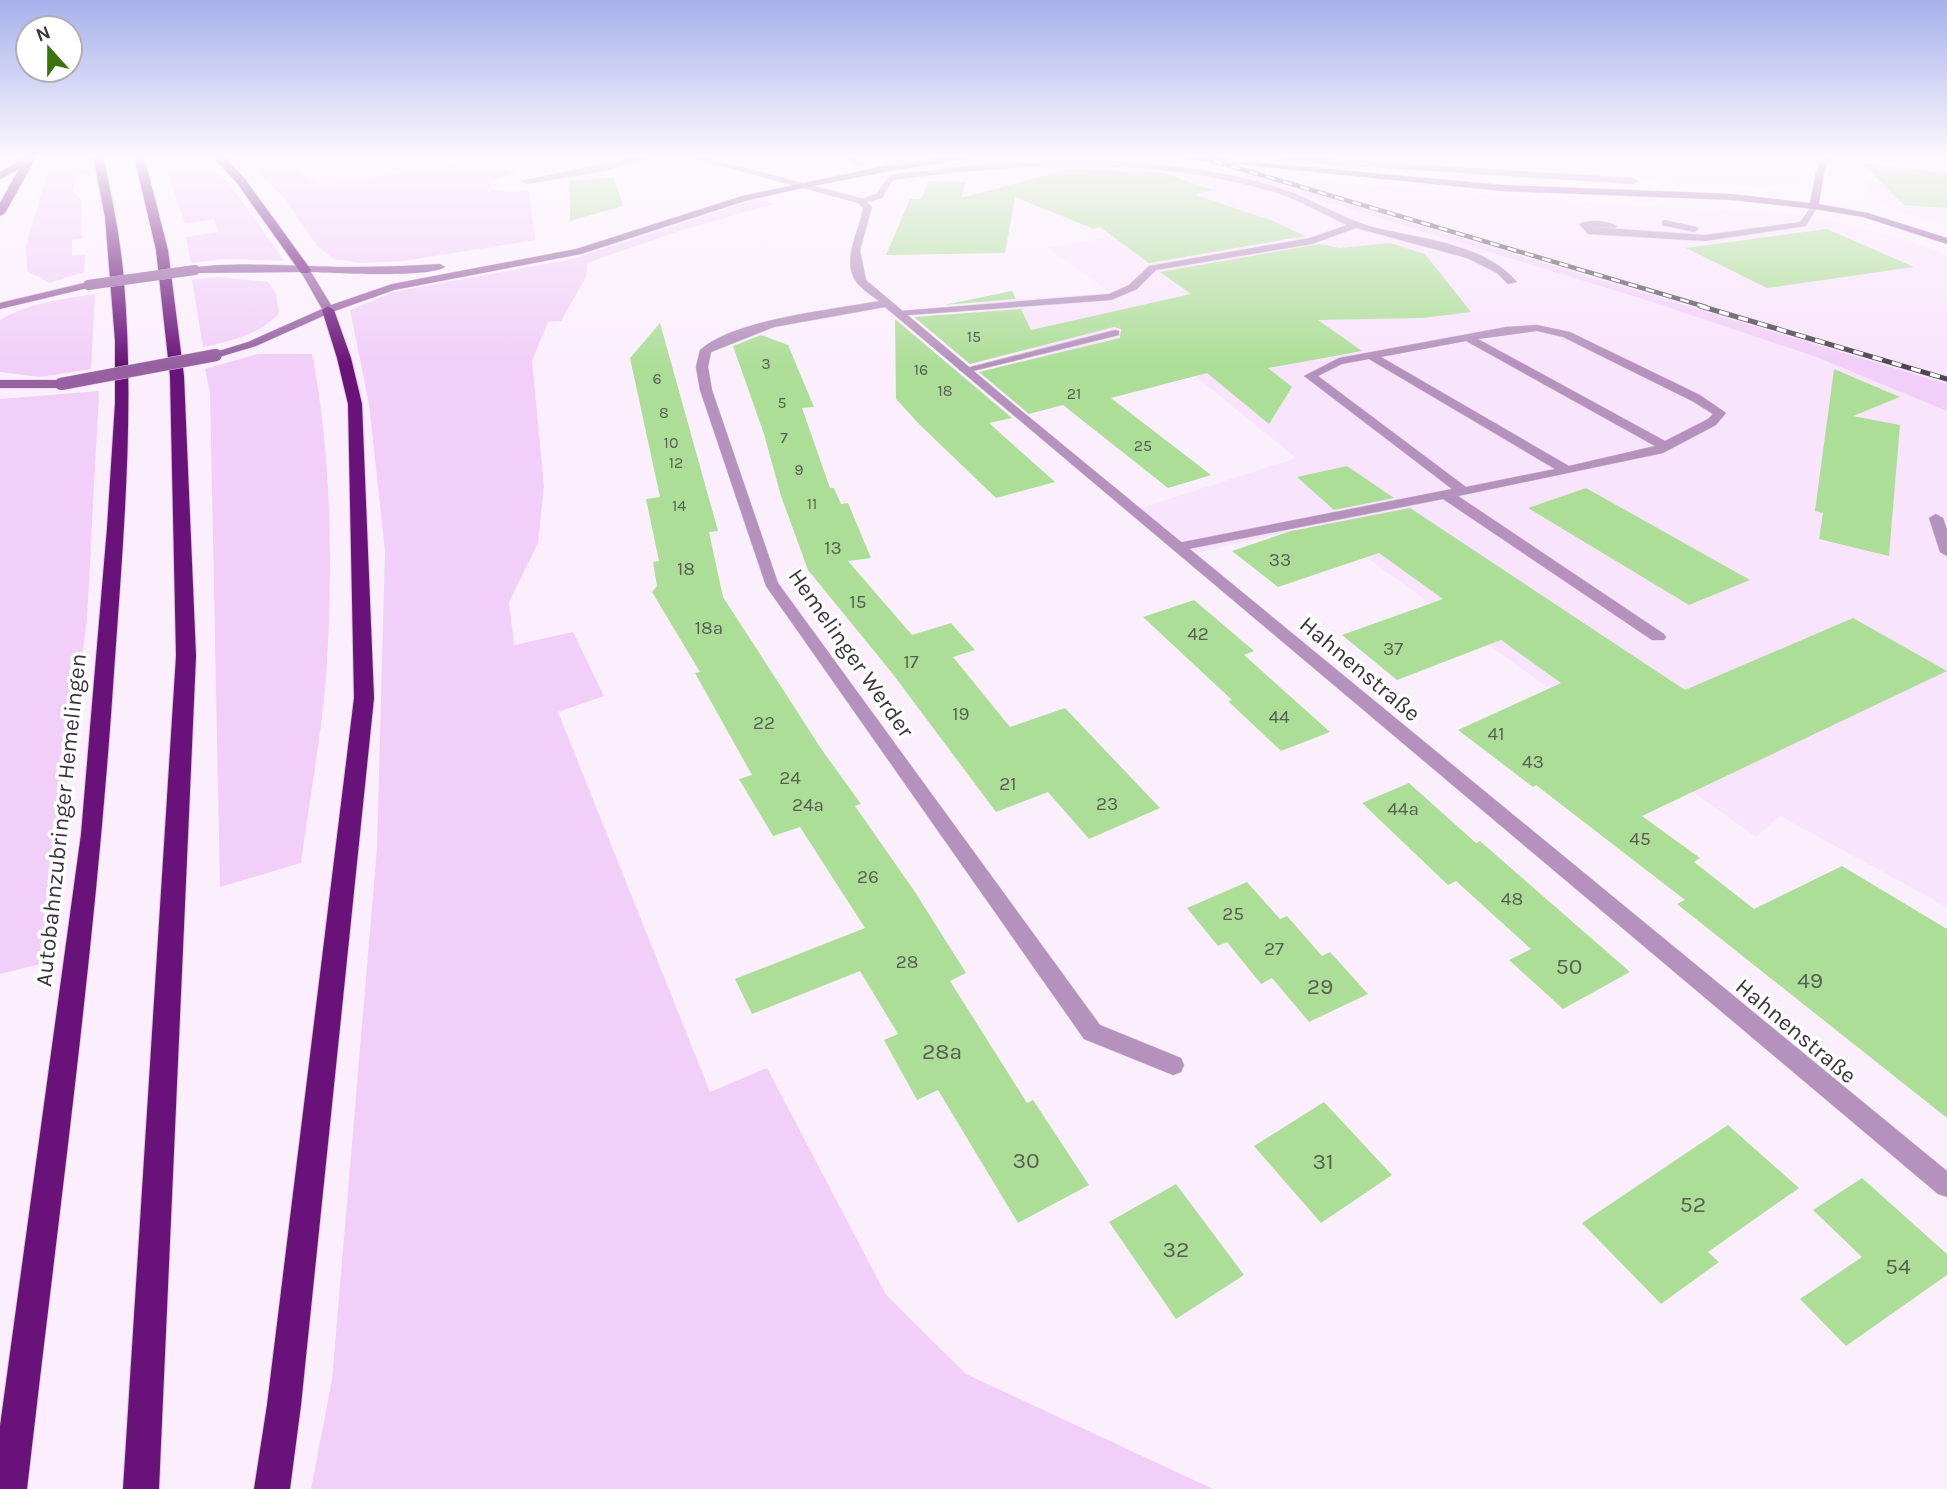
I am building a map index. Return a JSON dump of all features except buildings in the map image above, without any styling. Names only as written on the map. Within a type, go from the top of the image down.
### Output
[{"type":"highway","name":"Autobahnzubringer Hemelingen","points":[[9,1489],[92,832],[120,481],[122,387],[118,282],[112,225]]},
{"type":"highway","points":[[141,1489],[186,656],[177,376],[162,250],[156,225]]},
{"type":"highway","points":[[273,225],[305,270]]},
{"type":"highway","points":[[272,1489],[284,1405],[364,698],[355,404],[344,358],[328,310]]},
{"type":"main road","points":[[0,306],[88,285],[195,270],[354,272],[416,269],[494,260],[565,246],[626,225]]},
{"type":"main road","points":[[0,384],[61,384],[216,355],[252,344],[328,310],[392,287],[578,252],[660,225]]},
{"type":"main road","points":[[1897,225],[1947,241]]},
{"type":"main road","points":[[305,270],[328,310]]},
{"type":"street","name":"Hahnenstraße","points":[[864,225],[854,253],[854,265],[861,281],[1947,1186]]},
{"type":"street","points":[[894,309],[940,309],[1111,297],[1133,286],[1153,268],[1312,241],[1353,225]]},
{"type":"street","points":[[1362,225],[1477,257],[1504,273],[1512,282]]},
{"type":"street","points":[[1585,225],[1588,231],[1705,238],[1793,225]]},
{"type":"street","points":[[1668,226],[1748,232]]},
{"type":"street","name":"Hemelinger Werder","points":[[894,309],[757,328],[728,337],[706,350],[702,367],[706,390],[771,583],[1091,1032],[1173,1065]]},
{"type":"street","points":[[1178,547],[1568,471],[1658,450],[1712,422],[1720,413],[1696,398],[1566,334],[1537,328],[1467,337],[1339,360],[1310,376],[1462,490]]},
{"type":"street","points":[[965,370],[1115,333]]},
{"type":"street","points":[[1467,337],[1666,446]]},
{"type":"street","points":[[1370,355],[1568,471]]},
{"type":"street","points":[[1445,494],[1658,637]]},
{"type":"street","points":[[1936,518],[1947,552]]},
{"type":"shaded area","points":[[32,225],[82,225],[82,239],[72,240],[72,256],[85,255],[84,272],[50,283],[27,271],[26,246]]},
{"type":"shaded area","points":[[216,225],[259,225],[284,261],[224,259],[191,263],[186,237],[219,232]]},
{"type":"shaded area","points":[[303,225],[533,225],[535,240],[404,261],[361,263],[334,259],[317,246]]},
{"type":"shaded area","points":[[675,225],[698,225],[587,263],[587,275],[561,321],[548,322],[532,361],[544,486],[538,543],[509,602],[514,645],[573,632],[604,696],[558,712],[710,1092],[767,1068],[886,1295],[966,1374],[1213,1489],[311,1489],[332,1380],[377,848],[385,550],[369,404],[350,310],[393,292],[573,259]]},
{"type":"shaded area","points":[[1171,225],[1403,225],[1652,302],[1816,357],[1947,411],[1947,907],[1780,816],[1756,837],[1320,524],[1189,555],[1135,510],[1296,458],[1173,358],[1077,380],[991,318],[977,302],[1111,293],[1048,248]]},
{"type":"shaded area","points":[[1403,225],[1419,225],[1947,384],[1947,411],[1816,357],[1652,302]]},
{"type":"shaded area","points":[[1419,225],[1851,225],[1906,240],[1947,254],[1947,384]]},
{"type":"shaded area","points":[[217,277],[268,282],[276,294],[279,313],[254,332],[203,347],[192,280]]},
{"type":"shaded area","points":[[95,294],[91,369],[40,377],[0,372],[0,320],[34,306]]},
{"type":"shaded area","points":[[258,354],[312,354],[324,433],[329,515],[330,598],[326,678],[301,863],[220,887],[210,392],[205,369]]},
{"type":"shaded area","points":[[99,391],[87,618],[44,963],[0,974],[0,399]]},
{"type":"railway","points":[[1431,225],[1706,307]]},
{"type":"railway","points":[[1700,306],[1947,379]]}]
